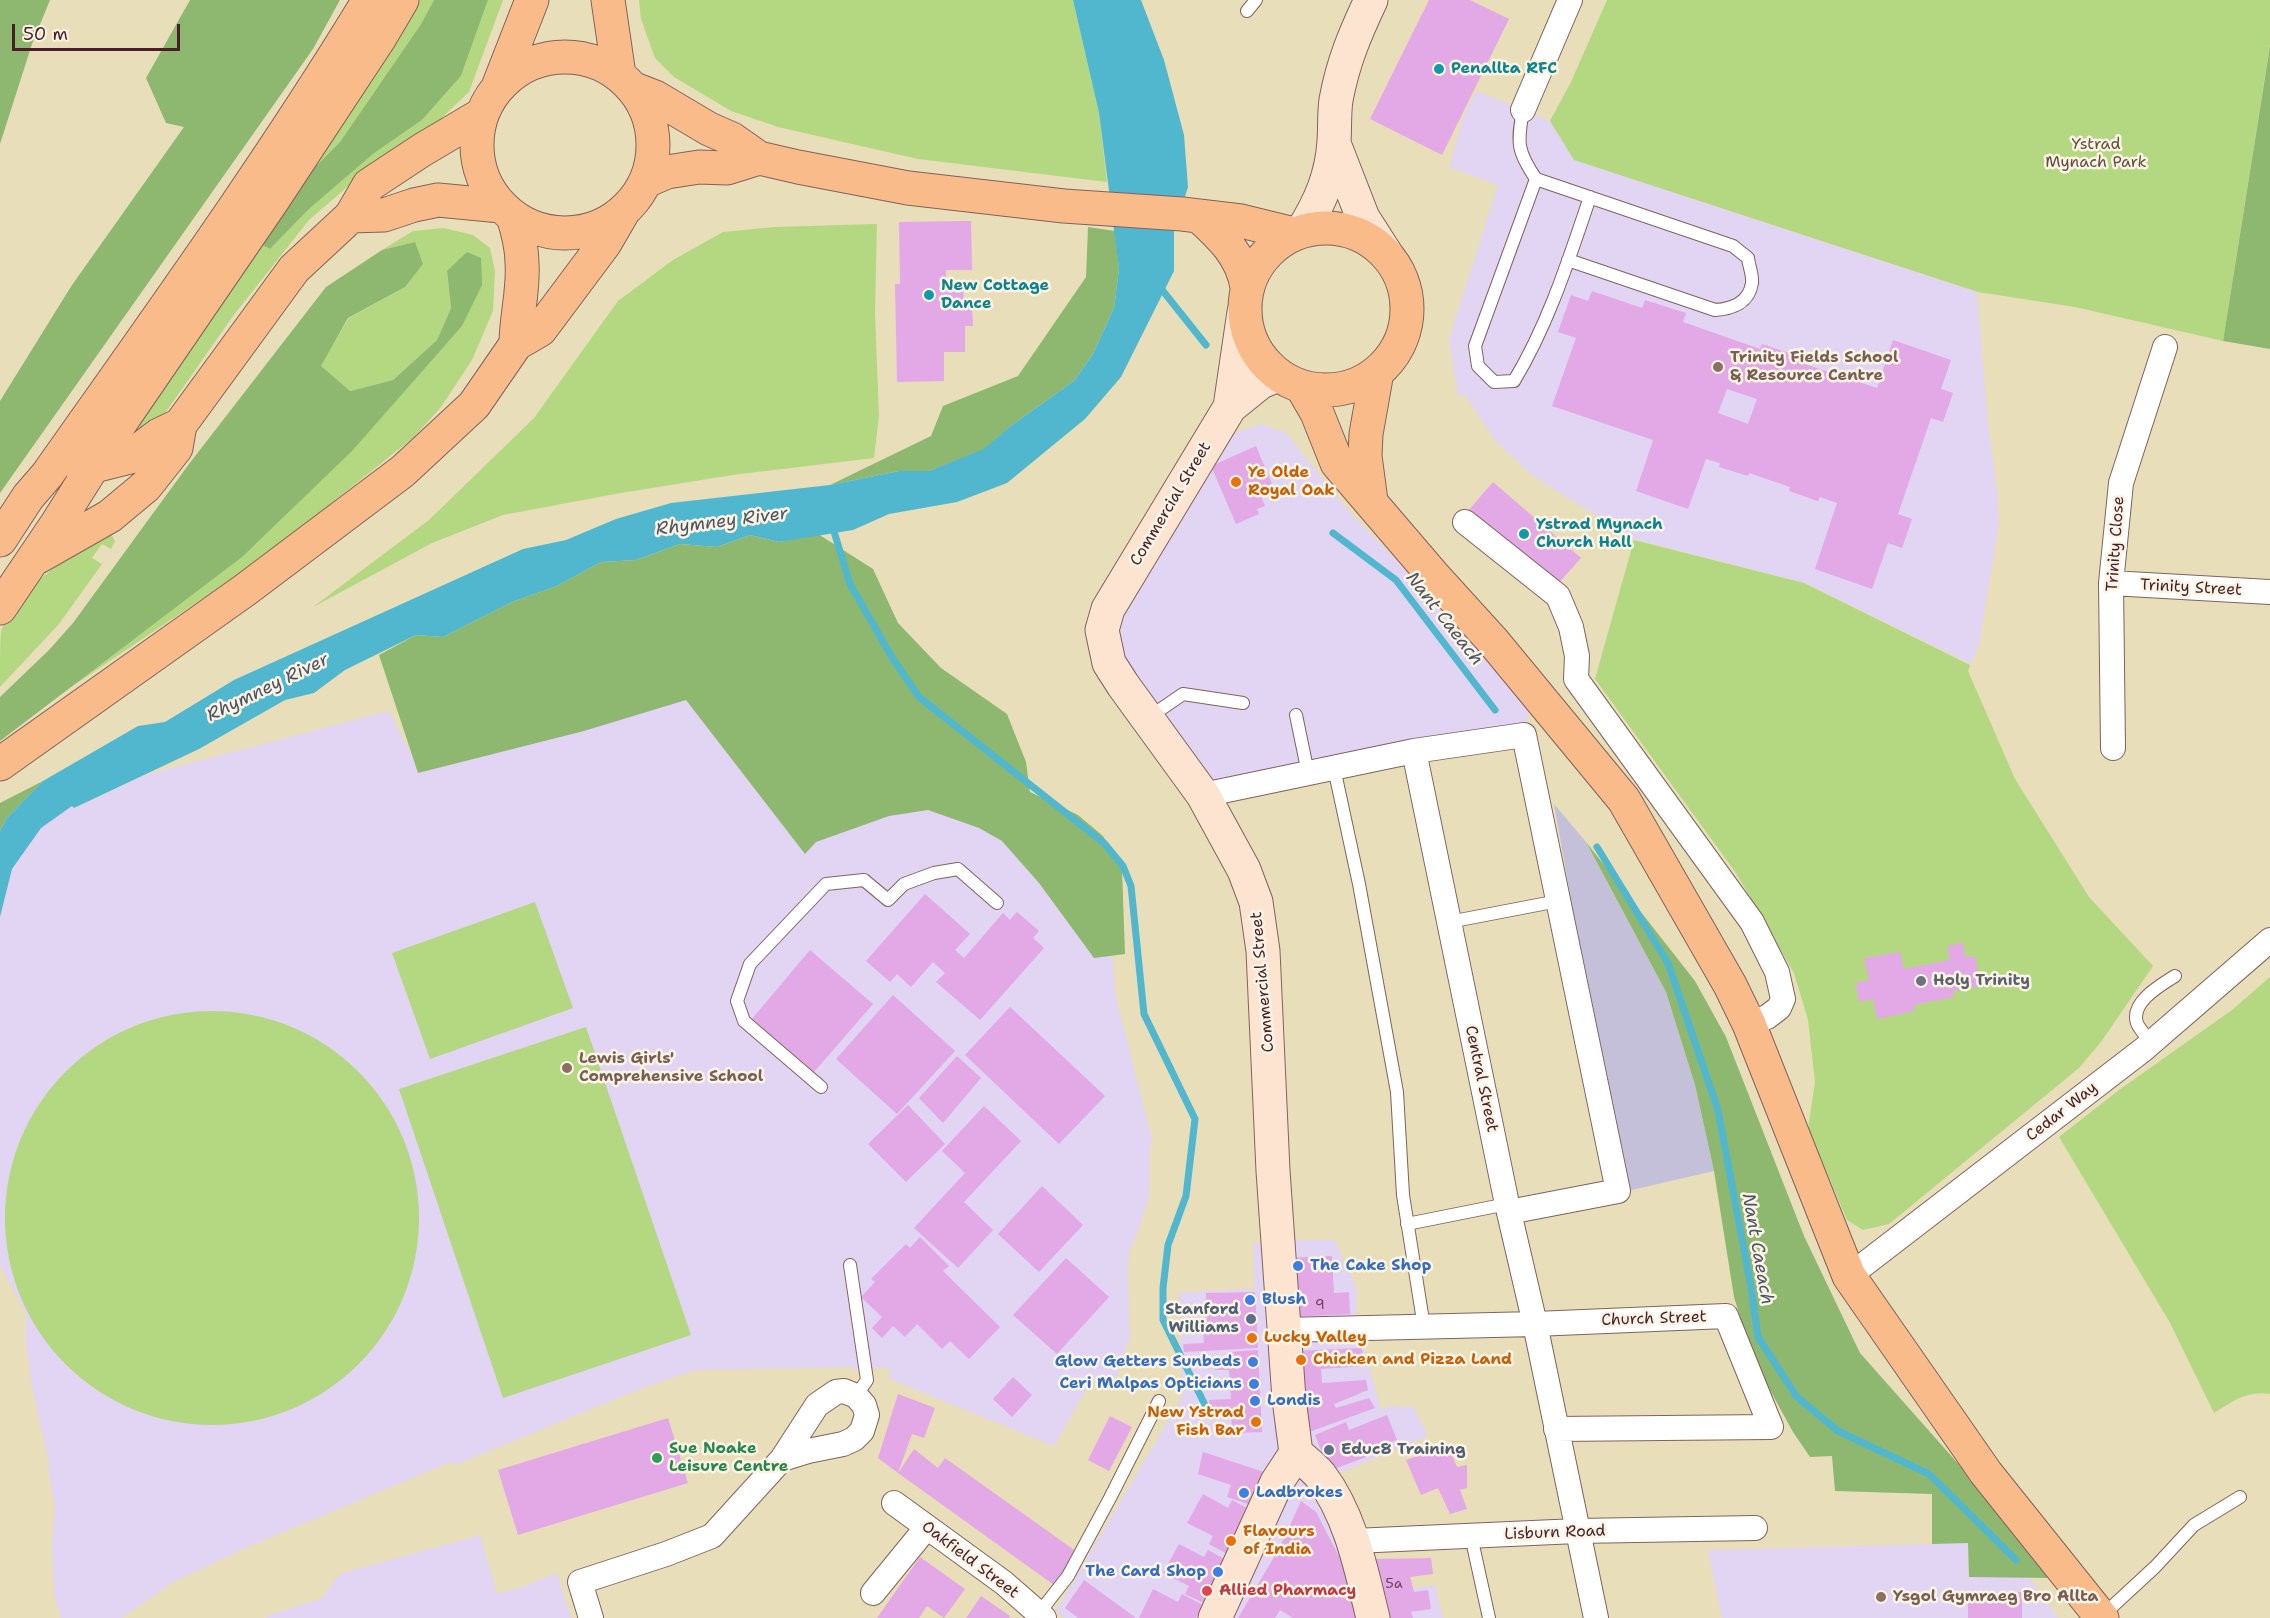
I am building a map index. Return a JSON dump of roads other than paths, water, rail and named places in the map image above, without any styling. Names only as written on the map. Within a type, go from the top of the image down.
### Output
[{"type":"main road","points":[[0,540],[239,199],[332,61],[369,0]]},
{"type":"main road","points":[[0,608],[179,335],[293,170],[402,0]]},
{"type":"main road","points":[[516,344],[522,263],[519,237],[507,211],[489,191],[481,173],[477,144],[481,115],[498,87],[532,0]]},
{"type":"main road","points":[[0,764],[245,590],[403,471],[474,405],[516,344],[540,330],[605,243],[623,212],[646,181],[652,162],[652,133],[644,104],[626,81],[608,0]]},
{"type":"main road","points":[[498,87],[514,72],[534,62],[556,57],[578,57],[600,64],[709,129],[732,139],[759,158],[908,188],[1064,206],[1191,215],[1241,221],[1298,233]]},
{"type":"main road","points":[[30,561],[110,516],[146,486],[176,448],[180,425],[294,269],[351,216],[369,185],[481,115]]},
{"type":"main road","points":[[646,181],[667,172],[699,167],[727,168],[759,158]]},
{"type":"main road","points":[[351,216],[384,215],[438,200],[507,211],[539,229],[569,233],[598,227],[623,212]]},
{"type":"main road","points":[[1191,215],[1236,255],[1245,273],[1249,336],[1260,358],[1290,381],[1317,413],[1337,463],[1492,640],[1624,800],[1730,985],[1749,1024],[1849,1276],[1986,1473],[2102,1618]]},
{"type":"main road","points":[[1246,299],[1254,270],[1265,255],[1278,244],[1298,233],[1324,228],[1347,231],[1368,240],[1386,254],[1400,276],[1407,302],[1405,328],[1395,352],[1377,372],[1354,386],[1329,391],[1290,381]]},
{"type":"main road","points":[[1371,501],[1365,456],[1366,434],[1377,372]]},
{"type":"main road","points":[[47,475],[130,457],[159,435],[180,425]]},
{"type":"street","points":[[1298,233],[1321,200],[1327,181],[1334,144],[1336,102],[1350,45],[1371,0]]},
{"type":"street","points":[[1523,110],[1568,1]]},
{"type":"street","points":[[1334,144],[1362,218],[1386,254]]},
{"type":"street","name":"Commercial Street","points":[[1230,407],[1246,299]]},
{"type":"street","name":"Trinity Close","points":[[2113,748],[2111,583],[2121,483],[2165,347]]},
{"type":"street","name":"Commercial Street","points":[[1290,381],[1261,382],[1230,407],[1108,609],[1102,630],[1109,663],[1203,795],[1244,870],[1256,902],[1263,951],[1273,1171],[1289,1399],[1296,1453]]},
{"type":"street","points":[[1465,522],[1558,596],[1571,627],[1577,656],[1576,679],[1752,922],[1778,972],[1783,999],[1779,1008],[1767,1017],[1749,1024]]},
{"type":"street","name":"Trinity Street","points":[[2111,583],[2270,592]]},
{"type":"street","points":[[1203,795],[1414,751],[1524,735],[1618,1191],[1508,1208]]},
{"type":"street","name":"Central Street","points":[[1414,751],[1508,1208],[1535,1324],[1596,1618]]},
{"type":"street","name":"Cedar Way","points":[[1849,1276],[2151,1042],[2270,940]]},
{"type":"street","name":"Church Street","points":[[1284,1330],[1535,1324],[1726,1316],[1771,1427],[1556,1429]]},
{"type":"street","points":[[591,1618],[580,1582],[666,1554],[712,1536],[782,1459],[817,1405],[836,1392],[844,1391],[856,1395],[864,1405],[867,1415],[862,1431],[854,1439],[843,1444],[808,1450],[782,1459]]},
{"type":"street","points":[[1215,1618],[1276,1482],[1296,1453],[1318,1474],[1330,1491],[1354,1541],[1373,1618]]},
{"type":"street","name":"Oakfield Street","points":[[894,1503],[1004,1583],[1037,1615]]},
{"type":"street","points":[[873,1593],[927,1527]]},
{"type":"street","name":"Lisburn Road","points":[[1354,1541],[1577,1531],[1755,1528]]},
{"type":"lane","points":[[1247,11],[1256,0]]},
{"type":"lane","points":[[1523,110],[1518,139],[1524,160],[1536,179],[1733,246],[1748,258],[1752,283],[1743,300],[1732,309],[1715,310],[1568,260]]},
{"type":"lane","points":[[1536,179],[1475,346],[1478,366],[1494,382],[1514,381],[1524,364],[1568,260],[1590,197]]},
{"type":"lane","points":[[1147,719],[1183,694],[1244,703]]},
{"type":"lane","points":[[1296,715],[1308,773]]},
{"type":"lane","points":[[1334,768],[1359,884],[1397,1092],[1403,1195],[1424,1327]]},
{"type":"lane","points":[[821,1087],[744,1021],[737,1001],[750,964],[826,884],[864,880],[888,900],[904,884],[934,873],[958,869],[997,903]]},
{"type":"lane","points":[[1449,922],[1558,901]]},
{"type":"lane","points":[[2151,1042],[2137,1024],[2136,1015],[2140,1004],[2156,988],[2175,976]]},
{"type":"lane","points":[[1407,1224],[1508,1208]]},
{"type":"lane","points":[[850,1265],[867,1380],[856,1395]]},
{"type":"lane","points":[[1037,1615],[1068,1576],[1159,1401]]},
{"type":"lane","points":[[2102,1618],[2155,1567],[2194,1525],[2240,1497]]},
{"type":"lane","points":[[1471,1536],[1489,1618]]},
{"type":"water","name":"Rhymney River","points":[[1073,0],[1141,0],[1164,60],[1184,135],[1188,187],[1174,231],[1174,271],[1121,377],[1085,419],[1007,483],[957,502],[889,514],[853,530],[779,542],[750,535],[717,547],[680,544],[636,560],[601,562],[557,586],[512,602],[443,637],[416,635],[345,670],[314,693],[285,700],[199,749],[74,808],[72,806],[41,828],[12,869],[0,917],[0,831],[7,818],[43,781],[138,726],[165,722],[234,680],[523,549],[566,540],[616,519],[671,503],[830,485],[899,471],[929,471],[984,449],[1012,425],[1074,381],[1093,354],[1114,308],[1119,269],[1099,113]]},
{"type":"waterway","name":"Nant Caeach","points":[[1159,286],[1206,345]]},
{"type":"waterway","points":[[832,525],[850,584],[893,659],[919,697],[1104,843],[1123,866],[1131,886],[1144,1014],[1195,1119],[1186,1196],[1168,1245],[1163,1288],[1163,1320],[1208,1411]]},
{"type":"waterway","name":"Nant Caeach","points":[[1333,533],[1396,580],[1495,710]]},
{"type":"waterway","name":"Nant Caeach","points":[[1597,847],[1668,963],[1718,1110],[1758,1337],[1797,1397],[1838,1431],[1929,1474],[2016,1560]]},
{"type":"place","name":"Penallta RFC","points":[[1439,69]]},
{"type":"place","name":"New Cottage Dance","points":[[929,295]]},
{"type":"place","name":"Trinity Fields School & Resource Centre","points":[[1718,367]]},
{"type":"place","name":"Ye Olde Royal Oak","points":[[1236,482]]},
{"type":"place","name":"Ystrad Mynach Church Hall","points":[[1524,534]]},
{"type":"place","name":"Holy Trinity","points":[[1921,981]]},
{"type":"place","name":"Lewis Girls' Comprehensive School","points":[[567,1068]]},
{"type":"place","name":"The Cake Shop","points":[[1298,1266]]},
{"type":"place","name":"Blush","points":[[1250,1300]]},
{"type":"place","name":"Stanford Williams","points":[[1251,1319]]},
{"type":"place","name":"Lucky Valley","points":[[1252,1338]]},
{"type":"place","name":"Chicken and Pizza Land","points":[[1301,1360]]},
{"type":"place","name":"Glow Getters Sunbeds","points":[[1253,1362]]},
{"type":"place","name":"Ceri Malpas Opticians","points":[[1254,1384]]},
{"type":"place","name":"Londis","points":[[1255,1401]]},
{"type":"place","name":"New Ystrad Fish Bar","points":[[1256,1422]]},
{"type":"place","name":"Educ8 Training","points":[[1329,1450]]},
{"type":"place","name":"Sue Noake Leisure Centre","points":[[657,1458]]},
{"type":"place","name":"Ladbrokes","points":[[1244,1493]]},
{"type":"place","name":"Flavours of India","points":[[1231,1541]]},
{"type":"place","name":"The Card Shop","points":[[1218,1572]]},
{"type":"place","name":"Allied Pharmacy","points":[[1207,1591]]},
{"type":"place","name":"Ysgol Gymraeg Bro Allta","points":[[1881,1597]]},
{"type":"park label","name":"Ystrad Mynach Park","points":[[2096,154]]}]
